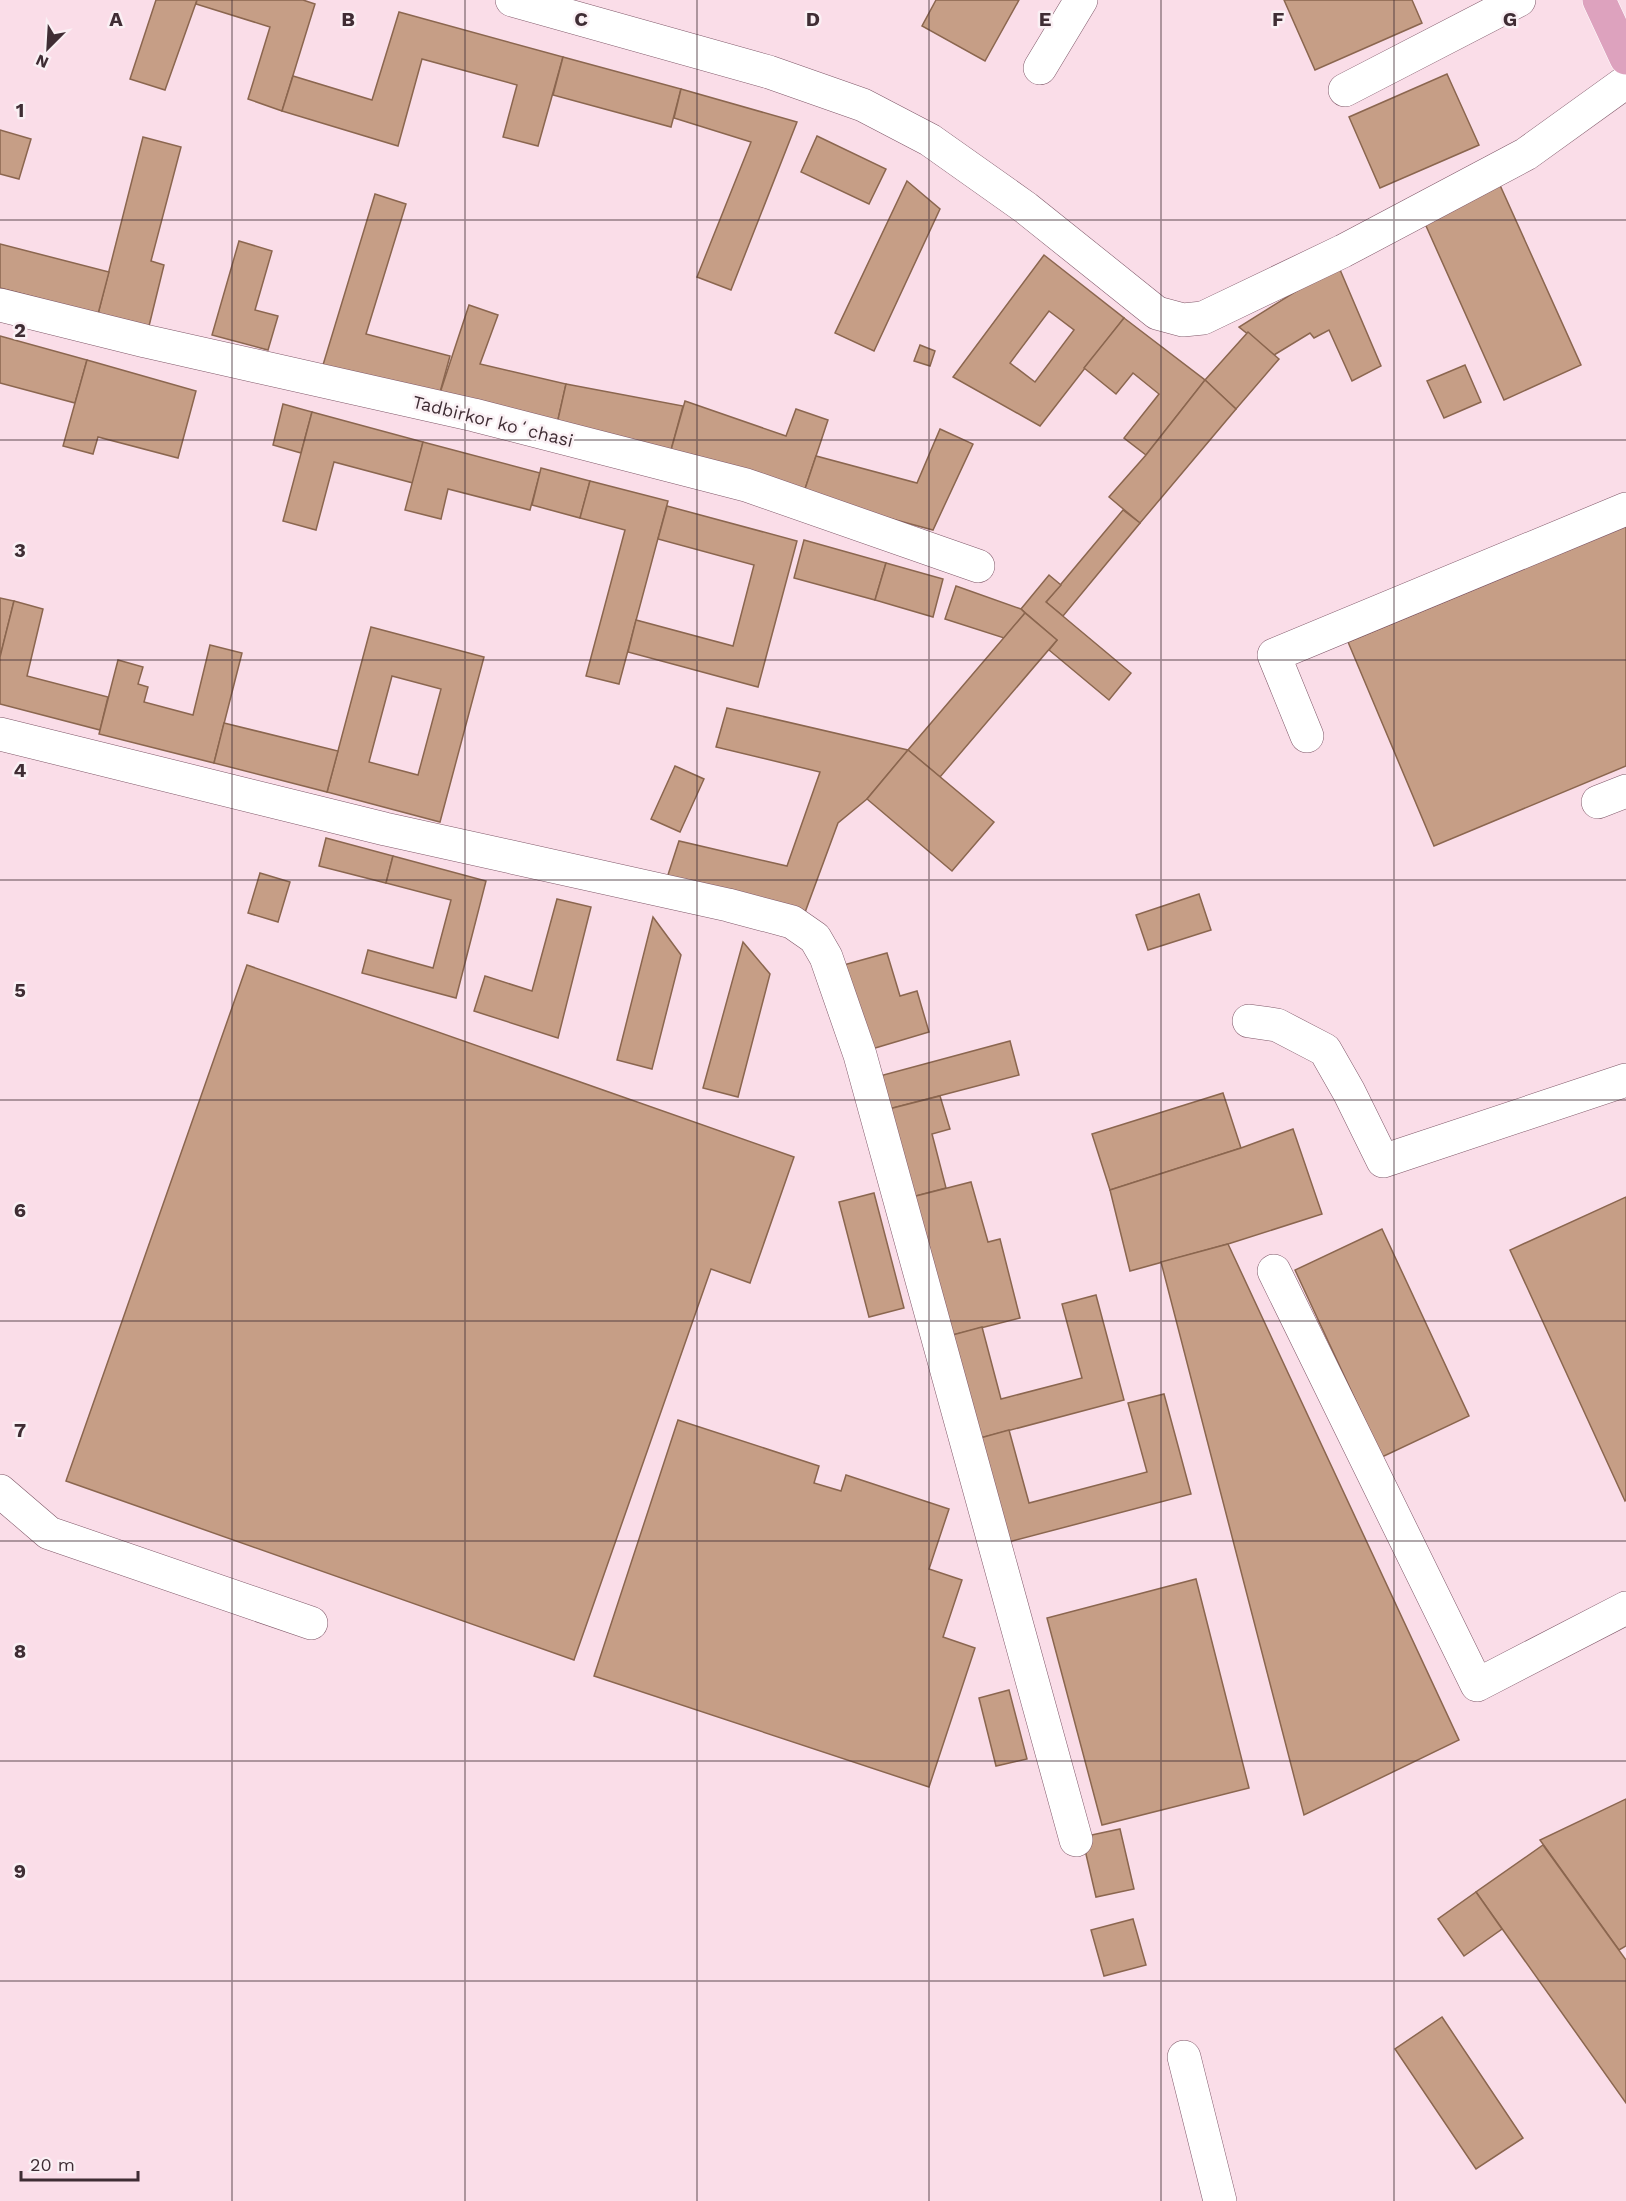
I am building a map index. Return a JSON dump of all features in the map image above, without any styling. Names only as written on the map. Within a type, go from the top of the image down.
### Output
[{"type":"main road","points":[[1599,0],[1626,58]]},
{"type":"street","points":[[512,0],[769,72],[863,105],[930,140],[1007,194],[1157,314],[1183,320],[1203,318],[1343,251],[1526,154],[1626,82]]},
{"type":"street","points":[[1040,68],[1081,0]]},
{"type":"street","points":[[1346,90],[1519,0]]},
{"type":"street","name":"Tadbirkor koʻchasi","points":[[0,306],[474,415],[746,485],[978,566]]},
{"type":"street","points":[[1307,736],[1274,655],[1626,509]]},
{"type":"street","points":[[0,734],[385,829],[729,905],[792,922],[815,938],[826,957],[860,1055],[1076,1840]]},
{"type":"street","points":[[1249,1021],[1277,1025],[1325,1050],[1349,1092],[1383,1161],[1626,1080]]},
{"type":"street","points":[[1274,1271],[1477,1685],[1626,1608]]},
{"type":"street","points":[[0,1491],[49,1533],[311,1623]]},
{"type":"street","points":[[1184,2057],[1220,2201]]},
{"type":"building","points":[[156,0],[197,0],[165,90],[130,79]]},
{"type":"building","points":[[197,0],[303,0],[315,4],[282,111],[248,99],[270,27],[196,4]]},
{"type":"building","points":[[936,0],[1019,0],[985,61],[922,26]]},
{"type":"building","points":[[1284,0],[1412,0],[1422,23],[1315,70]]},
{"type":"building","points":[[399,12],[563,57],[538,146],[503,137],[517,85],[422,59],[398,146],[282,111],[293,76],[372,100]]},
{"type":"building","points":[[563,57],[681,89],[671,127],[553,95]]},
{"type":"building","points":[[1447,74],[1479,145],[1380,188],[1349,117]]},
{"type":"building","points":[[681,89],[797,122],[731,290],[697,277],[751,142],[674,118]]},
{"type":"building","points":[[0,130],[31,139],[19,179],[0,174]]},
{"type":"building","points":[[817,136],[886,169],[869,204],[801,172]]},
{"type":"building","points":[[143,137],[181,147],[151,261],[164,265],[149,326],[98,314]]},
{"type":"building","points":[[907,181],[940,209],[874,351],[835,333]]},
{"type":"building","points":[[1499,183],[1581,365],[1504,400],[1422,217]]},
{"type":"building","points":[[375,194],[406,204],[366,334],[450,356],[439,396],[323,365]]},
{"type":"building","points":[[239,241],[272,251],[255,310],[278,316],[268,350],[212,335]]},
{"type":"building","points":[[0,244],[109,272],[98,314],[0,288]]},
{"type":"building","points":[[1044,255],[1124,318],[1040,426],[953,377]],"holes":[[[1049,311],[1074,330],[1035,382],[1010,363]]]},
{"type":"building","points":[[1338,265],[1381,366],[1352,381],[1329,330],[1314,338],[1310,333],[1274,355],[1239,327]]},
{"type":"building","points":[[469,305],[498,315],[480,364],[566,384],[557,424],[439,396]]},
{"type":"building","points":[[1124,318],[1205,380],[1146,455],[1124,438],[1159,394],[1133,373],[1116,394],[1084,368]]},
{"type":"building","points":[[1248,332],[1279,359],[1236,409],[1205,380]]},
{"type":"building","points":[[0,336],[87,360],[75,403],[0,383]]},
{"type":"building","points":[[920,345],[935,351],[930,366],[914,361]]},
{"type":"building","points":[[87,360],[196,391],[178,458],[98,437],[93,454],[63,446]]},
{"type":"building","points":[[1465,365],[1481,402],[1444,418],[1427,381]]},
{"type":"building","points":[[1205,380],[1236,409],[1140,523],[1109,497],[1146,455]]},
{"type":"building","points":[[566,384],[683,406],[671,450],[557,424]]},
{"type":"building","points":[[685,401],[786,436],[796,409],[828,420],[803,495],[671,450]]},
{"type":"building","points":[[283,404],[312,412],[301,453],[273,445]]},
{"type":"building","points":[[312,412],[423,442],[413,483],[334,462],[316,530],[283,521]]},
{"type":"building","points":[[940,429],[973,444],[933,530],[803,495],[816,456],[917,483]]},
{"type":"building","points":[[423,442],[540,473],[530,510],[448,489],[441,519],[405,510]]},
{"type":"building","points":[[541,468],[590,481],[580,518],[532,505]]},
{"type":"building","points":[[590,481],[668,501],[619,684],[586,676],[625,530],[580,518]]},
{"type":"building","points":[[667,506],[797,541],[758,687],[628,652],[636,620],[733,646],[754,565],[658,539]]},
{"type":"building","points":[[1123,510],[1140,523],[1063,616],[1046,602]]},
{"type":"building","points":[[1626,526],[1626,766],[1434,846],[1348,642]]},
{"type":"building","points":[[804,540],[886,563],[875,600],[794,578]]},
{"type":"building","points":[[886,563],[943,579],[933,617],[875,600]]},
{"type":"building","points":[[1049,575],[1061,585],[1046,602],[1131,673],[1109,700],[1049,650],[1057,640],[1021,609]]},
{"type":"building","points":[[956,586],[1021,609],[1025,613],[1004,638],[945,619]]},
{"type":"building","points":[[0,598],[14,601],[0,657]]},
{"type":"building","points":[[14,601],[43,609],[27,676],[108,697],[100,730],[0,704],[0,657]]},
{"type":"building","points":[[1025,613],[1057,640],[940,777],[908,750]]},
{"type":"building","points":[[371,627],[484,657],[440,822],[327,792]],"holes":[[[392,676],[441,689],[418,775],[369,762]]]},
{"type":"building","points":[[210,645],[242,653],[214,763],[99,734],[118,660],[143,667],[138,684],[148,687],[144,702],[193,715]]},
{"type":"building","points":[[727,708],[908,750],[867,799],[838,823],[804,915],[666,881],[679,841],[787,866],[820,772],[716,747]]},
{"type":"building","points":[[224,723],[338,751],[327,792],[214,763]]},
{"type":"building","points":[[908,750],[994,822],[952,871],[867,799]]},
{"type":"building","points":[[675,766],[704,779],[680,832],[651,819]]},
{"type":"building","points":[[326,838],[393,856],[386,883],[319,866]]},
{"type":"building","points":[[393,856],[486,881],[456,998],[362,973],[368,950],[433,968],[451,900],[386,883]]},
{"type":"building","points":[[260,873],[290,882],[278,922],[248,913]]},
{"type":"building","points":[[1199,894],[1211,930],[1148,950],[1136,915]]},
{"type":"building","points":[[557,899],[591,907],[558,1038],[474,1011],[485,976],[532,991]]},
{"type":"building","points":[[653,917],[681,955],[652,1069],[617,1060]]},
{"type":"building","points":[[743,942],[770,974],[738,1097],[703,1088]]},
{"type":"building","points":[[887,953],[900,996],[917,991],[929,1032],[865,1051],[840,966]]},
{"type":"building","points":[[247,965],[794,1157],[750,1283],[711,1269],[574,1660],[66,1481]]},
{"type":"building","points":[[1010,1041],[1019,1075],[885,1110],[876,1077]]},
{"type":"building","points":[[1223,1093],[1241,1148],[1110,1190],[1092,1134]]},
{"type":"building","points":[[940,1096],[950,1129],[932,1134],[946,1188],[908,1198],[885,1110]]},
{"type":"building","points":[[1293,1129],[1322,1214],[1228,1244],[1130,1271],[1110,1190]]},
{"type":"building","points":[[971,1182],[988,1242],[1000,1239],[1020,1318],[945,1337],[908,1198]]},
{"type":"building","points":[[874,1193],[904,1308],[869,1317],[839,1202]]},
{"type":"building","points":[[1626,1197],[1626,1500],[1625,1501],[1510,1250]]},
{"type":"building","points":[[1382,1229],[1469,1416],[1382,1457],[1295,1270]]},
{"type":"building","points":[[1228,1244],[1459,1740],[1304,1815],[1161,1262]]},
{"type":"building","points":[[1096,1295],[1124,1400],[973,1440],[945,1337],[982,1327],[1001,1399],[1082,1378],[1062,1304]]},
{"type":"building","points":[[1164,1394],[1191,1494],[1001,1544],[973,1440],[1009,1430],[1029,1503],[1147,1472],[1128,1403]]},
{"type":"building","points":[[678,1420],[819,1466],[814,1483],[841,1491],[846,1475],[949,1509],[929,1569],[962,1580],[943,1637],[975,1648],[929,1787],[594,1676]]},
{"type":"building","points":[[1196,1579],[1249,1788],[1102,1825],[1047,1618]]},
{"type":"building","points":[[1009,1690],[1027,1759],[996,1766],[979,1698]]},
{"type":"building","points":[[1626,1799],[1626,1946],[1619,1950],[1540,1840]]},
{"type":"building","points":[[1120,1829],[1134,1889],[1096,1897],[1082,1837]]},
{"type":"building","points":[[1543,1845],[1626,1960],[1626,2103],[1476,1892]]},
{"type":"building","points":[[1476,1892],[1502,1929],[1464,1956],[1438,1919]]},
{"type":"building","points":[[1133,1919],[1146,1965],[1104,1976],[1091,1930]]},
{"type":"building","points":[[1442,2017],[1523,2138],[1476,2169],[1395,2049]]}]
